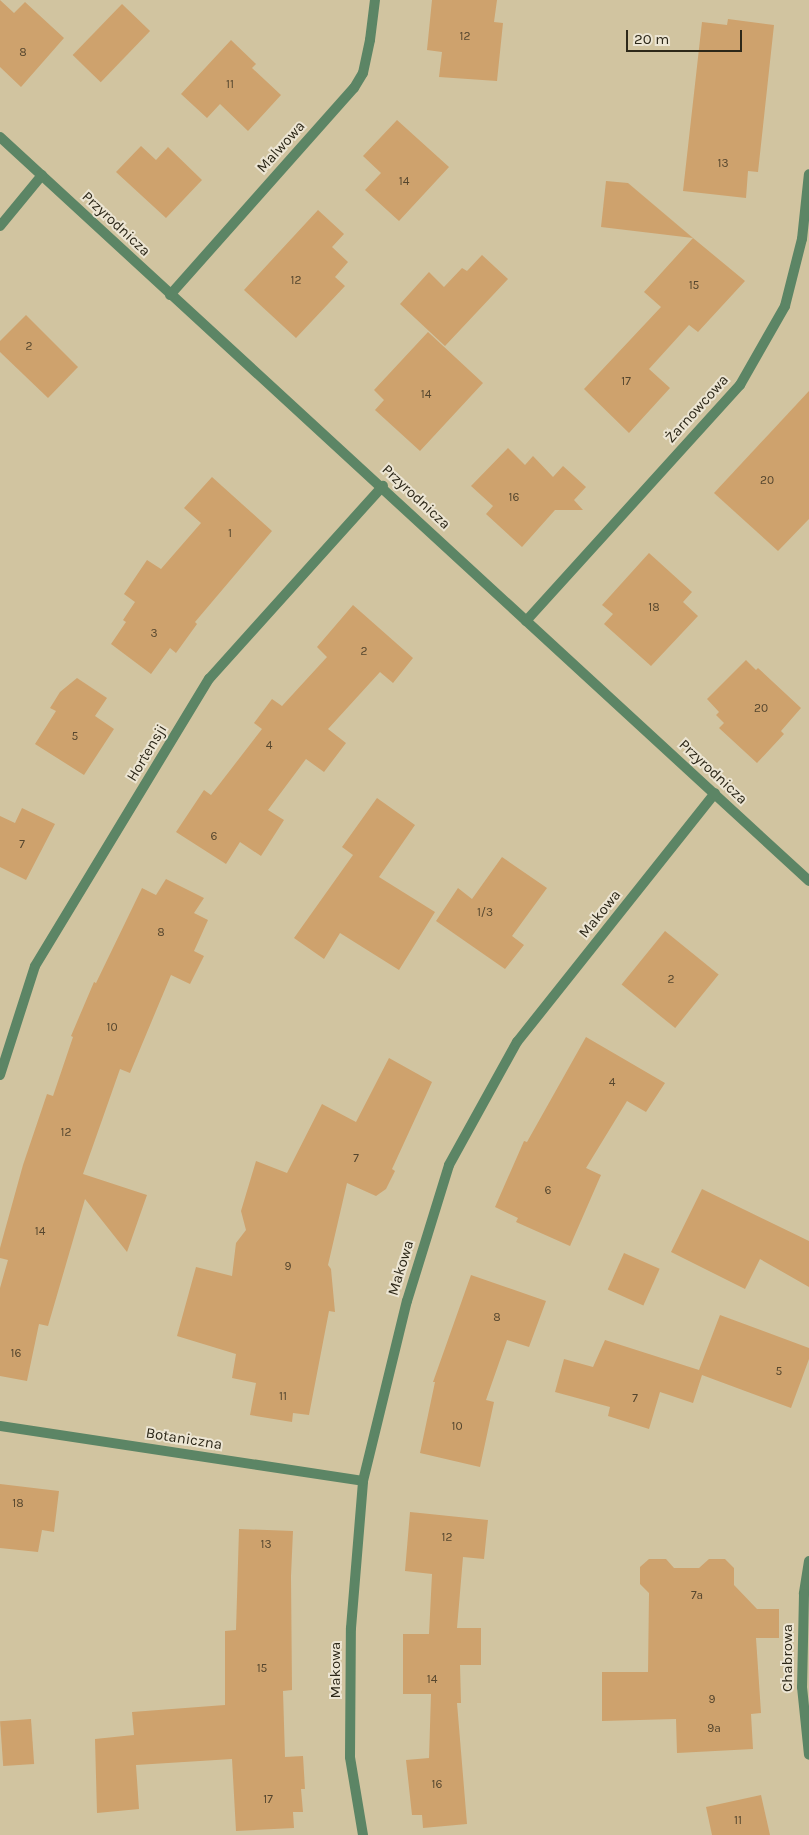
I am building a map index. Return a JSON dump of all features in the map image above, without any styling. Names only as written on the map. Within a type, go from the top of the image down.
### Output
[{"type":"street","name":"Malwowa","points":[[170,295],[354,88],[363,73],[375,0]]},
{"type":"street","name":"Przyrodnicza","points":[[0,137],[170,295],[382,486],[809,881]]},
{"type":"street","name":"Żarnowcowa","points":[[526,620],[740,385],[785,306],[802,239],[809,174]]},
{"type":"street","points":[[0,226],[42,175]]},
{"type":"street","name":"Hortensji","points":[[0,1075],[35,966],[209,679],[382,486]]},
{"type":"street","name":"Makowa","points":[[363,1835],[350,1757],[351,1628],[363,1481],[407,1300],[449,1165],[517,1042],[715,793]]},
{"type":"street","name":"Botaniczna","points":[[0,1426],[363,1481]]},
{"type":"street","name":"Chabrowa","points":[[809,1561],[804,1594],[802,1687],[809,1755]]},
{"type":"building","points":[[0,0],[14,13],[25,2],[64,38],[21,87],[0,67]]},
{"type":"building","points":[[432,0],[497,0],[494,22],[503,23],[497,81],[439,77],[442,52],[427,50]]},
{"type":"building","points":[[122,4],[150,31],[101,82],[73,55]]},
{"type":"building","points":[[728,19],[774,25],[758,172],[748,171],[746,198],[683,191],[702,22],[727,25]]},
{"type":"building","points":[[231,40],[256,64],[252,68],[281,95],[248,131],[220,104],[207,118],[181,94]]},
{"type":"building","points":[[397,120],[449,167],[399,221],[365,190],[381,173],[363,156]]},
{"type":"building","points":[[141,146],[156,160],[168,147],[202,180],[166,218],[116,172]]},
{"type":"building","points":[[606,181],[628,183],[693,238],[601,227]]},
{"type":"building","points":[[318,210],[344,234],[332,247],[348,262],[335,277],[345,286],[296,338],[244,290]]},
{"type":"building","points":[[693,238],[745,281],[698,332],[689,325],[649,369],[670,388],[629,433],[584,389],[661,307],[644,292]]},
{"type":"building","points":[[482,255],[508,279],[445,346],[400,304],[429,272],[444,287],[462,268],[467,271]]},
{"type":"building","points":[[26,315],[78,367],[48,398],[0,352],[0,341]]},
{"type":"building","points":[[428,332],[483,383],[420,451],[375,410],[384,400],[374,390]]},
{"type":"building","points":[[809,391],[809,519],[778,551],[714,493]]},
{"type":"building","points":[[508,448],[525,465],[533,456],[553,477],[563,466],[586,487],[574,500],[583,510],[555,510],[522,547],[486,514],[493,506],[471,486]]},
{"type":"building","points":[[212,477],[272,531],[195,622],[197,624],[176,653],[170,648],[151,674],[111,644],[126,622],[123,620],[135,602],[124,594],[147,560],[161,569],[201,523],[184,508]]},
{"type":"building","points":[[649,553],[692,592],[683,602],[698,616],[651,666],[604,624],[613,614],[602,605]]},
{"type":"building","points":[[353,605],[413,658],[393,683],[380,672],[328,729],[346,743],[324,772],[306,759],[268,810],[284,820],[261,856],[240,842],[226,864],[176,832],[204,790],[211,795],[262,729],[254,723],[272,699],[282,706],[327,657],[317,647]]},
{"type":"building","points":[[746,660],[756,670],[758,668],[801,708],[781,731],[784,734],[757,763],[719,728],[724,723],[716,715],[719,712],[707,699]]},
{"type":"building","points":[[77,678],[107,698],[95,716],[114,729],[84,775],[35,744],[56,711],[50,708],[60,692]]},
{"type":"building","points":[[377,798],[415,825],[379,877],[435,912],[399,970],[340,933],[324,959],[294,938],[353,855],[342,847]]},
{"type":"building","points":[[22,808],[55,824],[26,880],[0,867],[0,816],[15,823]]},
{"type":"building","points":[[502,857],[547,888],[512,936],[524,945],[505,969],[436,921],[458,888],[472,899]]},
{"type":"building","points":[[166,879],[204,898],[194,913],[208,920],[194,951],[204,956],[190,984],[171,975],[130,1073],[120,1069],[83,1174],[147,1195],[127,1252],[85,1199],[48,1326],[39,1324],[27,1381],[0,1376],[0,1288],[8,1260],[0,1258],[0,1248],[23,1165],[47,1094],[53,1096],[73,1037],[71,1036],[94,982],[96,983],[142,888],[156,895]]},
{"type":"building","points":[[665,931],[719,974],[675,1028],[622,985]]},
{"type":"building","points":[[586,1037],[665,1083],[646,1112],[627,1101],[586,1168],[601,1175],[570,1246],[516,1222],[518,1218],[495,1207],[524,1141],[527,1142]]},
{"type":"building","points":[[389,1058],[432,1082],[392,1169],[395,1171],[386,1189],[376,1196],[347,1183],[328,1265],[331,1269],[335,1312],[329,1311],[309,1415],[293,1413],[292,1422],[250,1415],[256,1383],[232,1378],[236,1354],[177,1336],[196,1267],[232,1276],[236,1243],[246,1230],[241,1211],[256,1161],[287,1173],[322,1104],[356,1122]]},
{"type":"building","points":[[702,1189],[809,1241],[809,1287],[760,1259],[745,1289],[671,1252]]},
{"type":"building","points":[[624,1253],[660,1269],[643,1305],[608,1290]]},
{"type":"building","points":[[471,1275],[546,1301],[529,1347],[507,1340],[486,1400],[494,1402],[480,1467],[420,1453],[435,1382],[433,1382]]},
{"type":"building","points":[[720,1315],[809,1348],[809,1359],[791,1408],[702,1375],[693,1403],[660,1392],[649,1429],[608,1416],[610,1407],[555,1392],[564,1359],[593,1367],[605,1340],[699,1370]]},
{"type":"building","points":[[0,1484],[59,1491],[54,1532],[42,1530],[38,1552],[0,1548]]},
{"type":"building","points":[[410,1512],[488,1520],[484,1559],[463,1557],[457,1628],[481,1628],[481,1665],[460,1665],[461,1703],[457,1703],[467,1824],[423,1828],[422,1815],[412,1815],[406,1760],[429,1758],[431,1694],[403,1694],[403,1634],[429,1634],[432,1574],[405,1571]]},
{"type":"building","points":[[239,1529],[293,1531],[291,1576],[292,1690],[283,1691],[285,1757],[303,1756],[305,1789],[301,1789],[303,1812],[293,1812],[294,1828],[236,1831],[232,1759],[136,1765],[139,1809],[97,1813],[95,1739],[134,1735],[132,1712],[225,1705],[225,1631],[236,1630]]},
{"type":"building","points":[[649,1559],[666,1559],[674,1568],[699,1568],[709,1559],[725,1559],[734,1568],[734,1585],[757,1609],[779,1609],[779,1638],[756,1638],[761,1713],[751,1714],[753,1749],[677,1753],[676,1719],[602,1721],[602,1672],[648,1672],[649,1593],[640,1584],[640,1567]]},
{"type":"building","points":[[31,1719],[34,1764],[3,1766],[0,1721]]},
{"type":"building","points":[[761,1795],[770,1835],[712,1835],[706,1807]]}]
